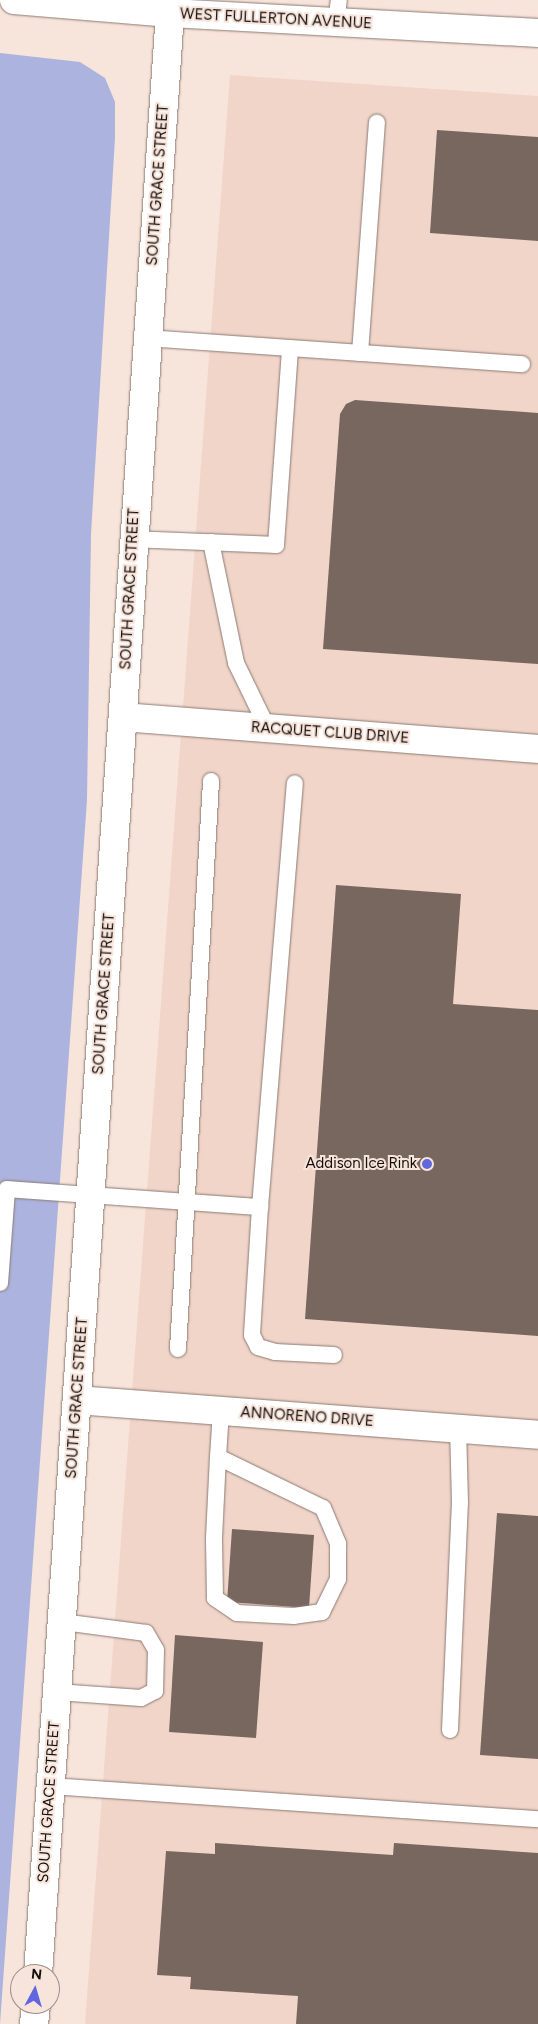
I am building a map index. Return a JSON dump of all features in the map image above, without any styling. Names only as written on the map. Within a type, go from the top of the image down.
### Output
[{"type":"street","name":"WEST FULLERTON AVENUE","points":[[14,0],[170,13],[338,12],[538,33]]},
{"type":"street","name":"SOUTH GRACE STREET","points":[[39,1964],[123,718],[132,539],[170,13]]},
{"type":"street","name":"RACQUET CLUB DRIVE","points":[[123,718],[538,749]]},
{"type":"street","name":"ANNORENO DRIVE","points":[[77,1400],[538,1435]]},
{"type":"lane","points":[[360,353],[377,123]]},
{"type":"lane","points":[[147,338],[522,364]]},
{"type":"lane","points":[[132,539],[276,545],[290,348]]},
{"type":"lane","points":[[211,542],[236,662],[268,729]]},
{"type":"lane","points":[[178,1349],[212,781]]},
{"type":"lane","points":[[295,783],[260,1207],[252,1335],[258,1347],[275,1352],[334,1355]]},
{"type":"lane","points":[[0,1282],[7,1189],[260,1207]]},
{"type":"lane","points":[[218,1457],[323,1508],[338,1544],[338,1579],[322,1612],[294,1616],[237,1612],[215,1598],[218,1457],[221,1411]]},
{"type":"lane","points":[[450,1730],[460,1503],[458,1429]]},
{"type":"lane","points":[[57,1692],[141,1698],[155,1691],[156,1650],[146,1633],[62,1622]]},
{"type":"lane","points":[[50,1786],[538,1819]]},
{"type":"shaded area","points":[[0,53],[80,62],[105,78],[115,102],[115,138],[91,534],[87,800],[0,2024]]},
{"type":"shaded area","points":[[230,75],[538,96],[538,2024],[85,2024]]},
{"type":"building","points":[[437,130],[538,137],[538,241],[430,233]]},
{"type":"building","points":[[355,400],[538,413],[538,664],[323,649],[340,414],[346,404]]},
{"type":"building","name":"Addison Ice Rink","points":[[336,885],[461,894],[453,1004],[538,1010],[538,1336],[305,1319]]},
{"type":"building","points":[[497,1513],[538,1516],[538,1759],[480,1755]]},
{"type":"building","points":[[232,1529],[314,1535],[309,1608],[227,1602]]},
{"type":"building","points":[[175,1635],[263,1642],[256,1738],[169,1732]]},
{"type":"building","points":[[215,1843],[393,1855],[394,1843],[538,1853],[538,2024],[296,2024],[298,1996],[190,1989],[191,1977],[157,1975],[166,1851],[215,1854]]},
{"type":"place","name":"Addison Ice Rink","points":[[427,1164]]}]
